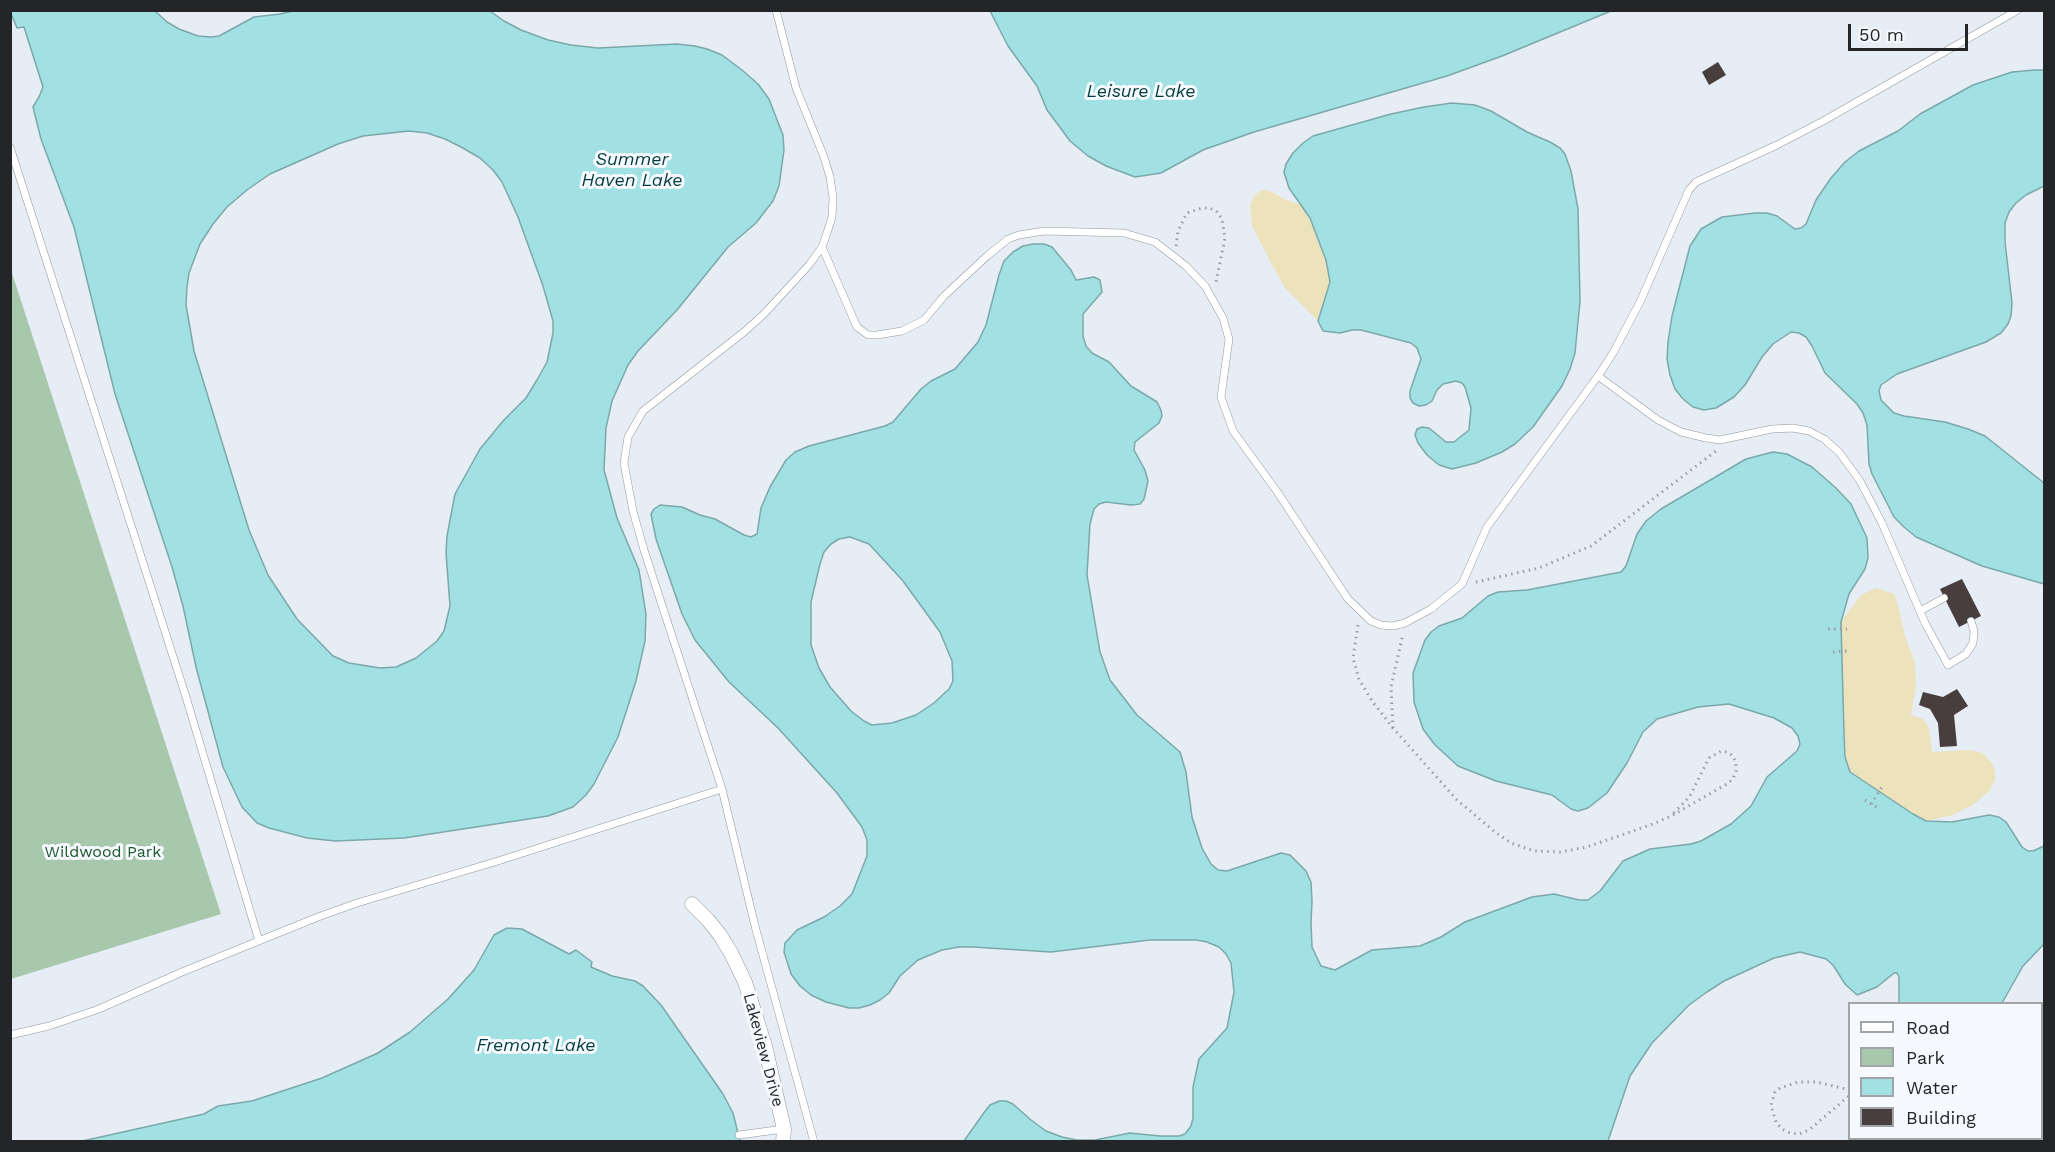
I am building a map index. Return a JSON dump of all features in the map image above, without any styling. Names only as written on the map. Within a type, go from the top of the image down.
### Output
[{"type":"street","name":"Lakeview Drive","points":[[692,904],[720,935],[745,982],[765,1046],[784,1135]]},
{"type":"lane","points":[[776,10],[796,88],[824,156],[830,177],[833,198],[832,217],[822,247],[794,283],[764,314],[643,411],[631,431],[625,450],[627,482],[644,550],[722,789],[755,926],[814,1142]]},
{"type":"lane","points":[[822,247],[857,327],[868,335],[877,335],[903,331],[924,320],[944,296],[987,256],[1008,239],[1019,235],[1056,231],[1133,234],[1155,242],[1174,256],[1205,286],[1223,318],[1229,339],[1221,397],[1233,431],[1276,490],[1348,599],[1371,621],[1381,626],[1393,626],[1406,623],[1442,601],[1462,584],[1487,527],[1598,376],[1612,353],[1640,302],[1683,199],[1696,182],[1825,120],[2018,10]]},
{"type":"lane","points":[[10,147],[186,698],[259,941]]},
{"type":"lane","points":[[1598,376],[1658,420],[1681,432],[1713,440],[1772,429],[1793,428],[1819,436],[1833,446],[1860,481],[1874,505],[1920,611],[1948,665],[1966,654],[1973,644],[1974,632],[1971,621]]},
{"type":"lane","points":[[1920,611],[1944,598]]},
{"type":"lane","points":[[10,1035],[49,1026],[99,1009],[182,972],[357,903],[498,861],[722,789]]},
{"type":"lane","points":[[739,1135],[784,1135]]},
{"type":"path","points":[[1174,256],[1178,231],[1186,213],[1202,208],[1210,208],[1217,212],[1222,219],[1225,238],[1217,277],[1215,302]]},
{"type":"path","points":[[1462,584],[1531,570],[1591,546],[1673,486],[1732,438]]},
{"type":"path","points":[[1357,609],[1359,620],[1353,658],[1359,679],[1393,728],[1438,780],[1471,813],[1511,843],[1534,852],[1560,852],[1587,847],[1629,834],[1671,816],[1717,791],[1733,779],[1736,771],[1733,756],[1721,751],[1709,758],[1690,796],[1671,816]]},
{"type":"path","points":[[1393,728],[1391,699],[1393,674],[1406,623]]},
{"type":"path","points":[[1828,629],[1847,629]]},
{"type":"path","points":[[1833,652],[1847,651]]},
{"type":"path","points":[[1871,804],[1882,787]]},
{"type":"path","points":[[1865,800],[1878,808]]},
{"type":"path","points":[[1848,1090],[1817,1082],[1798,1082],[1780,1088],[1771,1106],[1776,1122],[1782,1129],[1799,1134],[1809,1130],[1848,1097]]},
{"type":"green space","name":"Wildwood Park","points":[[10,267],[221,914],[11,979],[10,979]]},
{"type":"sand","points":[[1263,190],[1302,205],[1317,234],[1326,260],[1330,282],[1318,321],[1285,288],[1252,226],[1250,206],[1257,193]]},
{"type":"sand","points":[[1876,588],[1894,594],[1897,601],[1905,636],[1915,663],[1916,687],[1911,715],[1923,719],[1929,728],[1932,752],[1970,750],[1980,752],[1992,763],[1995,771],[1995,780],[1990,790],[1973,805],[1953,815],[1926,821],[1857,777],[1847,767],[1841,622],[1861,595]]},
{"type":"water","name":"Summer Haven Lake","points":[[10,11],[155,11],[179,29],[198,36],[212,37],[219,36],[254,17],[293,11],[490,11],[521,30],[548,40],[571,45],[598,48],[677,44],[707,49],[722,55],[742,70],[758,84],[769,99],[783,135],[784,150],[779,186],[773,201],[756,223],[728,247],[677,310],[638,351],[628,365],[612,401],[606,428],[604,470],[617,518],[639,570],[646,614],[645,641],[636,681],[618,737],[594,784],[573,807],[548,816],[404,838],[335,841],[307,838],[269,828],[257,823],[242,807],[223,767],[172,567],[115,394],[74,227],[41,139],[33,107],[43,87],[24,27],[17,28]],"holes":[[[409,131],[427,133],[445,139],[480,158],[502,182],[518,217],[543,286],[553,321],[553,333],[547,362],[537,380],[526,398],[480,449],[455,494],[447,536],[450,606],[444,631],[437,641],[416,658],[396,667],[380,668],[349,663],[333,656],[297,619],[268,575],[249,530],[194,351],[186,305],[187,287],[189,273],[200,244],[213,224],[227,207],[270,174],[338,144],[363,136]]]},
{"type":"water","name":"Leisure Lake","points":[[990,11],[1611,11],[1447,76],[1254,132],[1203,150],[1161,173],[1135,177],[1106,166],[1088,156],[1070,141],[1047,110],[1037,86],[1008,46]]},
{"type":"water","points":[[2044,70],[2044,186],[2016,203],[2005,223],[2012,303],[2008,324],[2001,333],[1986,342],[1897,374],[1881,385],[1879,391],[1881,400],[1894,413],[1945,422],[1985,436],[2044,483],[2044,584],[1982,566],[1916,537],[1894,517],[1869,464],[1867,425],[1863,413],[1857,404],[1825,373],[1806,337],[1791,332],[1773,344],[1734,397],[1716,408],[1704,410],[1693,407],[1675,389],[1667,359],[1672,316],[1690,246],[1701,229],[1722,217],[1755,213],[1777,216],[1795,229],[1801,228],[1806,224],[1816,200],[1831,178],[1859,151],[1898,131],[1920,114],[1973,85],[2012,72]]},
{"type":"water","points":[[1452,103],[1475,105],[1491,111],[1527,132],[1550,142],[1565,154],[1571,171],[1578,209],[1580,301],[1575,353],[1570,369],[1562,386],[1533,427],[1515,444],[1502,452],[1476,463],[1452,469],[1439,465],[1427,455],[1415,435],[1417,429],[1429,428],[1446,442],[1454,442],[1469,430],[1471,408],[1465,387],[1456,381],[1443,384],[1432,401],[1419,406],[1410,398],[1410,391],[1421,359],[1417,348],[1411,343],[1361,330],[1340,333],[1323,331],[1318,321],[1330,282],[1326,260],[1310,218],[1289,188],[1284,172],[1293,153],[1313,136],[1391,114]]},
{"type":"water","points":[[1044,244],[1052,247],[1071,270],[1076,280],[1094,277],[1100,280],[1102,292],[1083,314],[1083,336],[1086,346],[1092,353],[1109,362],[1131,386],[1157,402],[1161,410],[1162,416],[1159,423],[1135,442],[1134,450],[1148,481],[1144,499],[1140,504],[1131,505],[1106,502],[1099,504],[1094,509],[1090,524],[1087,575],[1100,652],[1110,680],[1137,715],[1180,752],[1186,772],[1192,817],[1202,848],[1211,864],[1218,870],[1227,871],[1281,853],[1290,855],[1306,871],[1311,882],[1312,947],[1321,966],[1335,970],[1372,950],[1420,946],[1441,937],[1465,922],[1532,897],[1554,894],[1588,900],[1600,891],[1623,861],[1650,849],[1701,841],[1731,824],[1751,806],[1767,777],[1797,751],[1800,744],[1792,728],[1774,718],[1729,704],[1698,707],[1657,719],[1643,732],[1627,763],[1607,793],[1588,808],[1578,811],[1571,809],[1552,795],[1496,781],[1458,766],[1435,745],[1423,729],[1414,702],[1413,673],[1425,640],[1439,626],[1462,618],[1488,596],[1498,592],[1527,590],[1621,572],[1626,566],[1637,534],[1646,521],[1661,509],[1746,459],[1773,452],[1787,454],[1812,467],[1836,488],[1851,504],[1867,538],[1868,558],[1865,569],[1849,594],[1841,622],[1845,757],[1850,772],[1926,821],[1952,822],[1989,815],[1999,817],[2006,822],[2022,847],[2028,851],[2044,846],[2044,944],[2023,966],[2003,1002],[1899,1002],[1897,973],[1877,987],[1857,995],[1845,984],[1833,965],[1826,959],[1800,952],[1774,958],[1724,981],[1707,992],[1689,1005],[1652,1043],[1630,1076],[1608,1141],[964,1141],[990,1105],[999,1101],[1013,1104],[1046,1131],[1077,1140],[1095,1140],[1130,1133],[1160,1136],[1185,1134],[1193,1118],[1193,1087],[1199,1059],[1227,1028],[1234,992],[1231,963],[1219,947],[1196,940],[1150,940],[1051,952],[959,947],[942,950],[918,960],[900,976],[889,993],[870,1005],[849,1008],[811,995],[791,974],[784,952],[785,943],[797,930],[824,917],[852,894],[867,856],[867,840],[862,827],[837,793],[778,728],[729,682],[695,640],[682,614],[656,539],[651,514],[660,505],[682,507],[715,519],[744,535],[751,537],[757,534],[761,508],[770,487],[786,460],[795,452],[893,422],[921,389],[931,381],[955,369],[978,342],[986,325],[1004,261],[1023,246]],"holes":[[[850,537],[869,544],[903,581],[940,632],[952,661],[953,681],[949,689],[934,703],[916,715],[892,723],[872,725],[851,711],[830,687],[819,668],[811,645],[811,602],[824,552],[839,539]]]},
{"type":"water","name":"Fremont Lake","points":[[507,928],[522,929],[569,954],[576,950],[592,962],[591,967],[612,976],[635,981],[643,986],[661,1005],[723,1094],[733,1113],[740,1141],[78,1142],[204,1114],[218,1106],[252,1101],[322,1078],[378,1053],[410,1032],[448,999],[474,970],[494,935]]},
{"type":"water","points":[[1940,1140],[2040,1141],[1940,1142]]},
{"type":"building","points":[[1718,62],[1726,75],[1709,85],[1702,72]]},
{"type":"building","points":[[1962,579],[1981,616],[1959,627],[1940,589]]},
{"type":"building","points":[[1957,689],[1968,706],[1954,715],[1957,746],[1940,747],[1938,723],[1930,709],[1919,705],[1923,692],[1943,697]]}]
